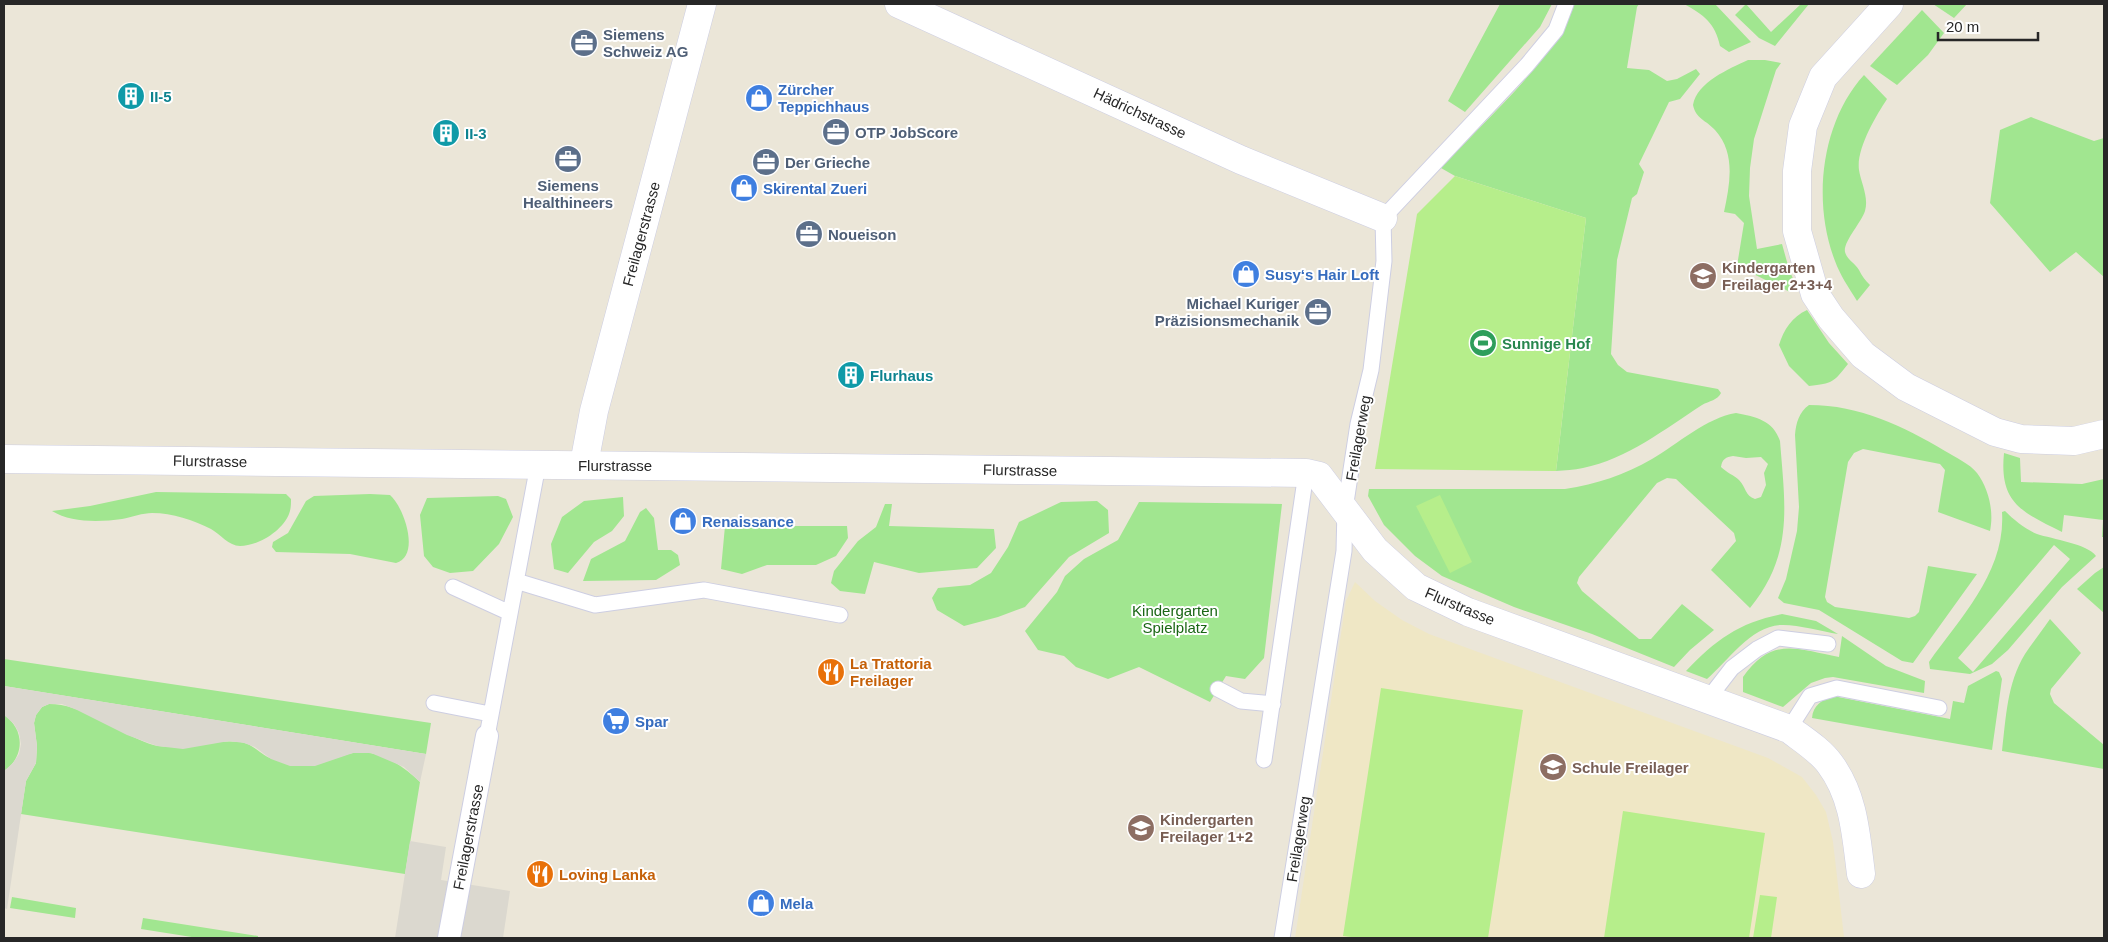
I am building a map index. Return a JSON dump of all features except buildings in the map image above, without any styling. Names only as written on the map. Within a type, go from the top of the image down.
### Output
[{"type":"street","name":"Freilagerstrasse","points":[[584,464],[594,411],[702,4]]},
{"type":"street","name":"Hädrichstrasse","points":[[898,4],[1241,160],[1383,218]]},
{"type":"street","points":[[1889,4],[1823,77],[1803,126],[1797,171],[1797,231],[1815,294],[1831,318],[1863,355],[1906,387],[1995,432],[2021,439],[2074,441],[2104,434]]},
{"type":"street","name":"Flurstrasse","points":[[4,458],[1306,473],[1319,476],[1375,550],[1416,587],[1468,612],[1789,729],[1829,763],[1846,791],[1854,817],[1861,874]]},
{"type":"street","name":"Freilagerstrasse","points":[[449,938],[487,736]]},
{"type":"lane","points":[[1383,218],[1527,65],[1556,30],[1566,4]]},
{"type":"lane","name":"Freilagerweg","points":[[1282,938],[1344,551],[1345,509],[1358,424],[1371,370],[1384,261],[1383,218]]},
{"type":"lane","points":[[487,736],[538,465]]},
{"type":"lane","points":[[1264,760],[1306,473]]},
{"type":"lane","points":[[516,580],[595,605],[704,590],[840,615]]},
{"type":"lane","points":[[453,587],[510,612]]},
{"type":"lane","points":[[1708,699],[1732,668],[1757,649],[1778,638],[1828,644]]},
{"type":"lane","points":[[1789,729],[1810,696],[1837,688],[1939,708]]},
{"type":"lane","points":[[1218,689],[1241,701],[1273,704]]},
{"type":"lane","points":[[434,704],[490,714]]},
{"type":"shaded area","name":"Schule Freilager","points":[[1355,582],[1375,601],[1402,620],[1429,634],[1768,758],[1802,777],[1826,812],[1833,842],[1844,937],[1295,938],[1346,601]]},
{"type":"shaded area","points":[[4,686],[426,754],[420,782],[404,767],[371,753],[353,753],[315,766],[290,766],[271,759],[255,747],[244,743],[229,741],[183,749],[157,746],[127,735],[62,704],[49,704],[42,707],[36,715],[34,723],[37,746],[36,763],[26,781],[7,909],[4,908],[4,771],[19,754],[21,744],[19,733],[14,724],[4,715]]},
{"type":"shaded area","points":[[410,841],[446,847],[441,880],[510,891],[503,938],[395,938]]},
{"type":"green space","points":[[1500,4],[1552,4],[1540,27],[1465,112],[1448,101]]},
{"type":"green space","points":[[1574,4],[1639,4],[1627,68],[1649,70],[1667,81],[1677,79],[1696,69],[1700,74],[1680,99],[1669,102],[1639,164],[1644,172],[1637,194],[1632,198],[1617,260],[1611,354],[1618,365],[1627,372],[1718,389],[1721,393],[1716,399],[1702,405],[1660,433],[1615,458],[1583,468],[1556,471],[1586,218],[1455,176],[1441,168],[1534,69],[1565,25]]},
{"type":"green space","points":[[1684,4],[1715,4],[1751,42],[1729,52],[1720,46],[1715,31],[1708,20]]},
{"type":"green space","points":[[1746,4],[1771,32],[1801,4],[1809,4],[1775,46],[1759,38],[1735,15]]},
{"type":"green space","points":[[1933,4],[1967,4],[1954,18]]},
{"type":"green space","points":[[1922,10],[1944,33],[1928,55],[1897,85],[1870,66]]},
{"type":"green space","points":[[1748,60],[1765,60],[1781,63],[1776,70],[1754,139],[1749,196],[1757,249],[1782,244],[1796,286],[1790,292],[1737,266],[1744,223],[1735,214],[1724,212],[1728,191],[1729,159],[1722,139],[1696,113],[1693,105],[1696,97],[1707,83],[1723,72]]},
{"type":"green space","points":[[1864,75],[1887,99],[1868,133],[1861,152],[1859,170],[1866,206],[1863,216],[1845,248],[1847,257],[1870,285],[1857,301],[1837,266],[1828,238],[1824,214],[1823,189],[1825,163],[1830,139],[1838,116],[1849,94]]},
{"type":"green space","points":[[2031,117],[2094,141],[2104,138],[2104,277],[2076,252],[2050,272],[1990,203],[2000,130]]},
{"type":"green space","name":"Sunnige Hof","points":[[1455,176],[1586,218],[1556,471],[1375,469],[1417,214]]},
{"type":"green space","points":[[1807,310],[1829,343],[1848,364],[1832,381],[1809,386],[1789,366],[1779,345],[1789,324]]},
{"type":"green space","points":[[1809,405],[1846,409],[1897,425],[1966,464],[1977,473],[1985,486],[1991,509],[1990,531],[1938,512],[1945,470],[1940,464],[1863,449],[1854,453],[1848,462],[1825,597],[1827,602],[1835,607],[1909,618],[1919,612],[1928,566],[1977,574],[1913,663],[1902,661],[1819,610],[1784,603],[1778,598],[1786,579],[1797,531],[1799,507],[1795,431],[1800,414]]},
{"type":"green space","points":[[1736,413],[1763,421],[1773,428],[1780,441],[1784,508],[1780,549],[1774,568],[1764,588],[1750,608],[1711,570],[1736,541],[1734,533],[1676,479],[1667,478],[1657,483],[1579,577],[1577,583],[1582,591],[1639,639],[1651,639],[1682,604],[1714,630],[1690,650],[1674,667],[1592,634],[1514,607],[1442,576],[1415,556],[1384,525],[1368,496],[1369,489],[1565,489],[1588,484],[1610,478],[1642,465],[1692,432],[1725,416]],"holes":[[[1728,457],[1761,457],[1768,464],[1764,473],[1766,485],[1761,497],[1755,499],[1747,494],[1739,480],[1721,467],[1723,460]]]},
{"type":"green space","points":[[2004,453],[2020,458],[2021,482],[2082,484],[2104,479],[2104,537],[2102,537],[2103,520],[2064,515],[2062,532],[2035,518],[2016,504],[2005,484],[2003,470]]},
{"type":"green space","points":[[156,492],[286,494],[291,499],[291,506],[286,520],[276,531],[255,543],[240,546],[228,542],[204,526],[168,514],[149,513],[122,519],[95,521],[68,518],[52,511],[90,506]]},
{"type":"green space","points":[[390,495],[405,520],[408,531],[408,551],[403,559],[396,563],[350,554],[276,552],[272,547],[273,542],[288,533],[306,501],[314,496]]},
{"type":"green space","points":[[1440,495],[1472,562],[1450,573],[1416,506]]},
{"type":"green space","points":[[498,496],[506,499],[513,517],[499,544],[473,571],[450,573],[433,567],[424,556],[420,515],[427,498]]},
{"type":"green space","points":[[623,497],[624,516],[612,531],[594,542],[568,573],[554,569],[551,544],[562,517],[584,501]]},
{"type":"green space","points":[[1097,501],[1108,510],[1109,533],[1069,557],[1025,607],[998,617],[964,626],[937,610],[932,598],[938,588],[970,585],[991,573],[1008,547],[1019,522],[1061,502]]},
{"type":"green space","name":"Kindergarten Spielplatz","points":[[1139,502],[1282,504],[1264,658],[1245,679],[1226,676],[1210,702],[1139,667],[1108,679],[1076,667],[1064,656],[1038,650],[1025,631],[1057,592],[1065,576],[1084,559],[1118,540]]},
{"type":"green space","points":[[885,504],[892,504],[889,526],[994,529],[996,548],[977,568],[919,573],[874,562],[865,594],[840,591],[831,583],[834,571],[858,541],[876,527]]},
{"type":"green space","points":[[646,508],[654,518],[658,550],[671,550],[678,555],[680,565],[656,580],[583,581],[591,559],[625,541],[640,512]]},
{"type":"green space","points":[[2005,511],[2020,524],[2037,534],[2078,545],[2086,548],[2096,556],[2062,587],[2008,650],[1992,664],[1970,674],[1930,669],[1929,662],[1967,610],[1989,574],[1997,554],[2001,534],[2002,512]],"holes":[[[2054,545],[2070,559],[1973,672],[1958,658]]]},
{"type":"green space","points":[[725,526],[847,526],[848,538],[836,556],[816,565],[767,565],[742,574],[721,569]]},
{"type":"green space","points":[[2104,567],[2104,613],[2077,589]]},
{"type":"green space","points":[[1782,614],[1816,621],[1838,634],[1793,626],[1780,625],[1769,627],[1749,638],[1707,679],[1686,671],[1707,650],[1729,634],[1753,622]]},
{"type":"green space","points":[[2050,619],[2081,653],[2051,689],[2050,694],[2054,703],[2104,745],[2104,769],[2002,751],[2006,713],[2014,677],[2025,654]]},
{"type":"green space","points":[[1842,636],[1886,666],[1925,681],[1924,693],[1833,677],[1811,683],[1783,707],[1743,692],[1743,677],[1764,655],[1786,649],[1797,649],[1839,657]]},
{"type":"green space","points":[[4,659],[431,723],[426,754],[4,686]]},
{"type":"green space","points":[[1996,671],[1999,672],[2002,679],[1992,750],[1812,718],[1814,710],[1819,704],[1833,696],[1950,719],[1953,701],[1964,703],[1968,686]]},
{"type":"green space","points":[[1381,688],[1523,710],[1488,938],[1359,938],[1343,936]]},
{"type":"green space","points":[[49,704],[61,705],[84,712],[146,743],[158,746],[168,747],[231,741],[246,743],[274,759],[327,759],[363,752],[372,753],[390,760],[398,764],[420,782],[405,874],[21,814],[26,781],[36,763],[37,746],[34,723],[36,715],[42,707]]},
{"type":"green space","points":[[4,715],[16,728],[20,743],[16,758],[4,771]]},
{"type":"green space","points":[[1623,811],[1765,833],[1749,938],[1604,938]]},
{"type":"green space","points":[[1760,895],[1777,897],[1771,938],[1753,938]]},
{"type":"green space","points":[[12,897],[76,908],[75,918],[10,908]]},
{"type":"green space","points":[[143,918],[258,936],[258,938],[198,938],[141,929]]},
{"type":"place","name":"Siemens Schweiz AG","points":[[584,43]]},
{"type":"place","name":"II-5","points":[[131,96]]},
{"type":"place","name":"Zürcher Teppichhaus","points":[[759,98]]},
{"type":"place","name":"OTP JobScore","points":[[836,132]]},
{"type":"place","name":"II-3","points":[[446,133]]},
{"type":"place","name":"Siemens Healthineers","points":[[568,159]]},
{"type":"place","name":"Der Grieche","points":[[766,162]]},
{"type":"place","name":"Skirental Zueri","points":[[744,188]]},
{"type":"place","name":"Noueison","points":[[809,234]]},
{"type":"place","name":"Susy‘s Hair Loft","points":[[1246,274]]},
{"type":"place","name":"Kindergarten Freilager 2+3+4","points":[[1703,276]]},
{"type":"place","name":"Michael Kuriger Präzisionsmechanik","points":[[1318,312]]},
{"type":"place","name":"Sunnige Hof","points":[[1483,343]]},
{"type":"place","name":"Flurhaus","points":[[851,375]]},
{"type":"place","name":"Renaissance","points":[[683,521]]},
{"type":"place","name":"La Trattoria Freilager","points":[[831,672]]},
{"type":"place","name":"Spar","points":[[616,721]]},
{"type":"place","name":"Schule Freilager","points":[[1553,767]]},
{"type":"place","name":"Kindergarten Freilager 1+2","points":[[1141,828]]},
{"type":"place","name":"Loving Lanka","points":[[540,874]]},
{"type":"place","name":"Mela","points":[[761,903]]}]
